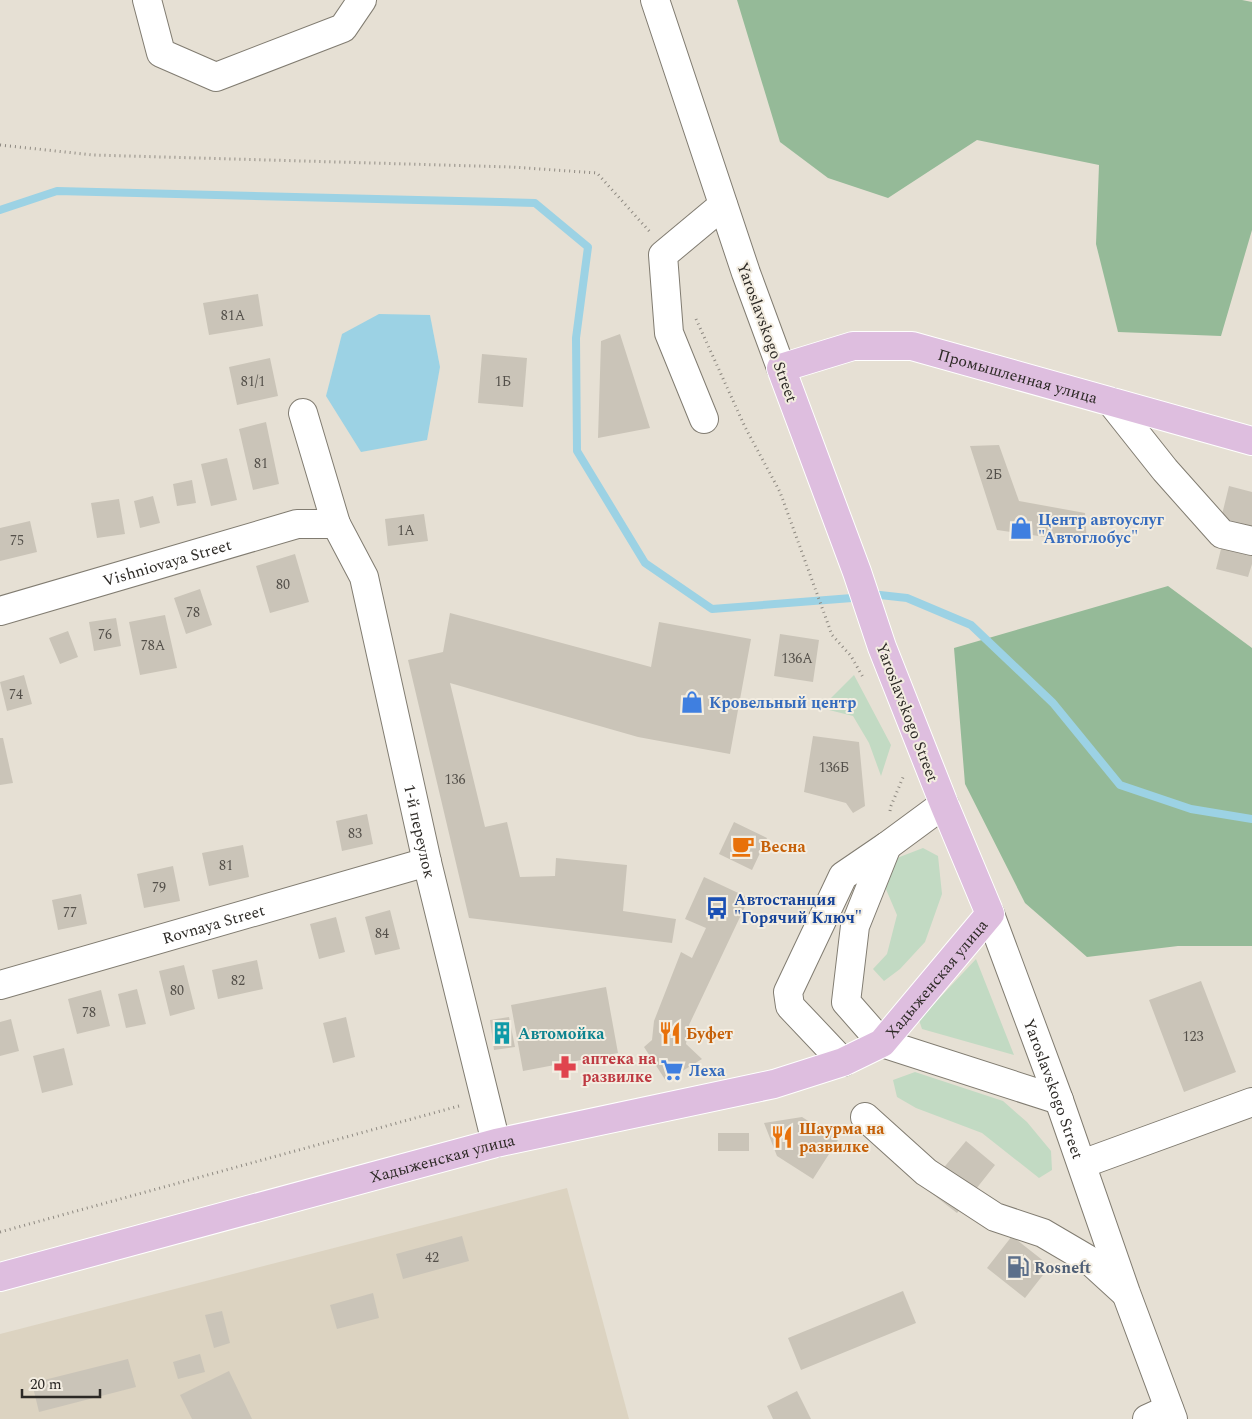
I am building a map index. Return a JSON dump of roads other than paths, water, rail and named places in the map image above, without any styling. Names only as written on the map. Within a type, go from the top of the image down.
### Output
[{"type":"main road","name":"Промышленная улица","points":[[781,368],[853,346],[912,346],[1252,442]]},
{"type":"main road","name":"Yaroslavskogo Street","points":[[781,368],[857,572],[882,647],[990,914]]},
{"type":"main road","name":"Хадыженская улица","points":[[0,1277],[496,1143],[774,1084],[843,1062],[882,1043],[990,914]]},
{"type":"street","points":[[147,0],[161,54],[216,77],[343,28],[362,0]]},
{"type":"street","name":"Yaroslavskogo Street","points":[[655,0],[746,274],[781,368]]},
{"type":"street","points":[[704,419],[669,332],[663,255],[723,205]]},
{"type":"street","points":[[1111,402],[1165,470],[1222,534],[1252,541]]},
{"type":"street","name":"1-й переулок","points":[[303,412],[336,524],[364,577],[427,862],[496,1143]]},
{"type":"street","name":"Vishniovaya Street","points":[[0,611],[297,524],[336,524]]},
{"type":"street","points":[[843,1062],[790,1006],[788,992],[843,876],[944,804]]},
{"type":"street","points":[[882,1043],[846,1002],[855,926],[887,846]]},
{"type":"street","name":"Rovnaya Street","points":[[0,985],[427,862]]},
{"type":"street","name":"Yaroslavskogo Street","points":[[990,914],[1060,1100],[1126,1293],[1163,1416]]},
{"type":"street","name":"Хадыженская улица","points":[[882,1043],[1060,1100]]},
{"type":"street","points":[[1082,1164],[1252,1102]]},
{"type":"street","points":[[865,1117],[926,1172],[995,1217],[1043,1233],[1089,1260],[1126,1293]]},
{"type":"water","points":[[379,314],[430,315],[440,367],[427,440],[361,452],[326,396],[342,334]]},
{"type":"waterway","points":[[0,210],[57,191],[535,203],[588,247],[576,338],[577,451],[645,563],[712,609],[852,598]]},
{"type":"waterway","points":[[880,595],[907,598],[971,625],[1053,703],[1120,785],[1191,809],[1252,819]]},
{"type":"place","name":"Центр автоуслуг \"Автоглобус\"","points":[[1021,528]]},
{"type":"place","name":"Кровельный центр","points":[[692,702]]},
{"type":"place","name":"Весна","points":[[743,846]]},
{"type":"place","name":"Автостанция \"Горячий Ключ\"","points":[[717,908]]},
{"type":"place","name":"Автомойка","points":[[502,1033]]},
{"type":"place","name":"Буфет","points":[[670,1033]]},
{"type":"place","name":"аптека на развилке","points":[[565,1067]]},
{"type":"place","name":"Леха","points":[[672,1070]]},
{"type":"place","name":"Шаурма на развилке","points":[[782,1137]]},
{"type":"place","name":"Rosneft","points":[[1018,1267]]}]
